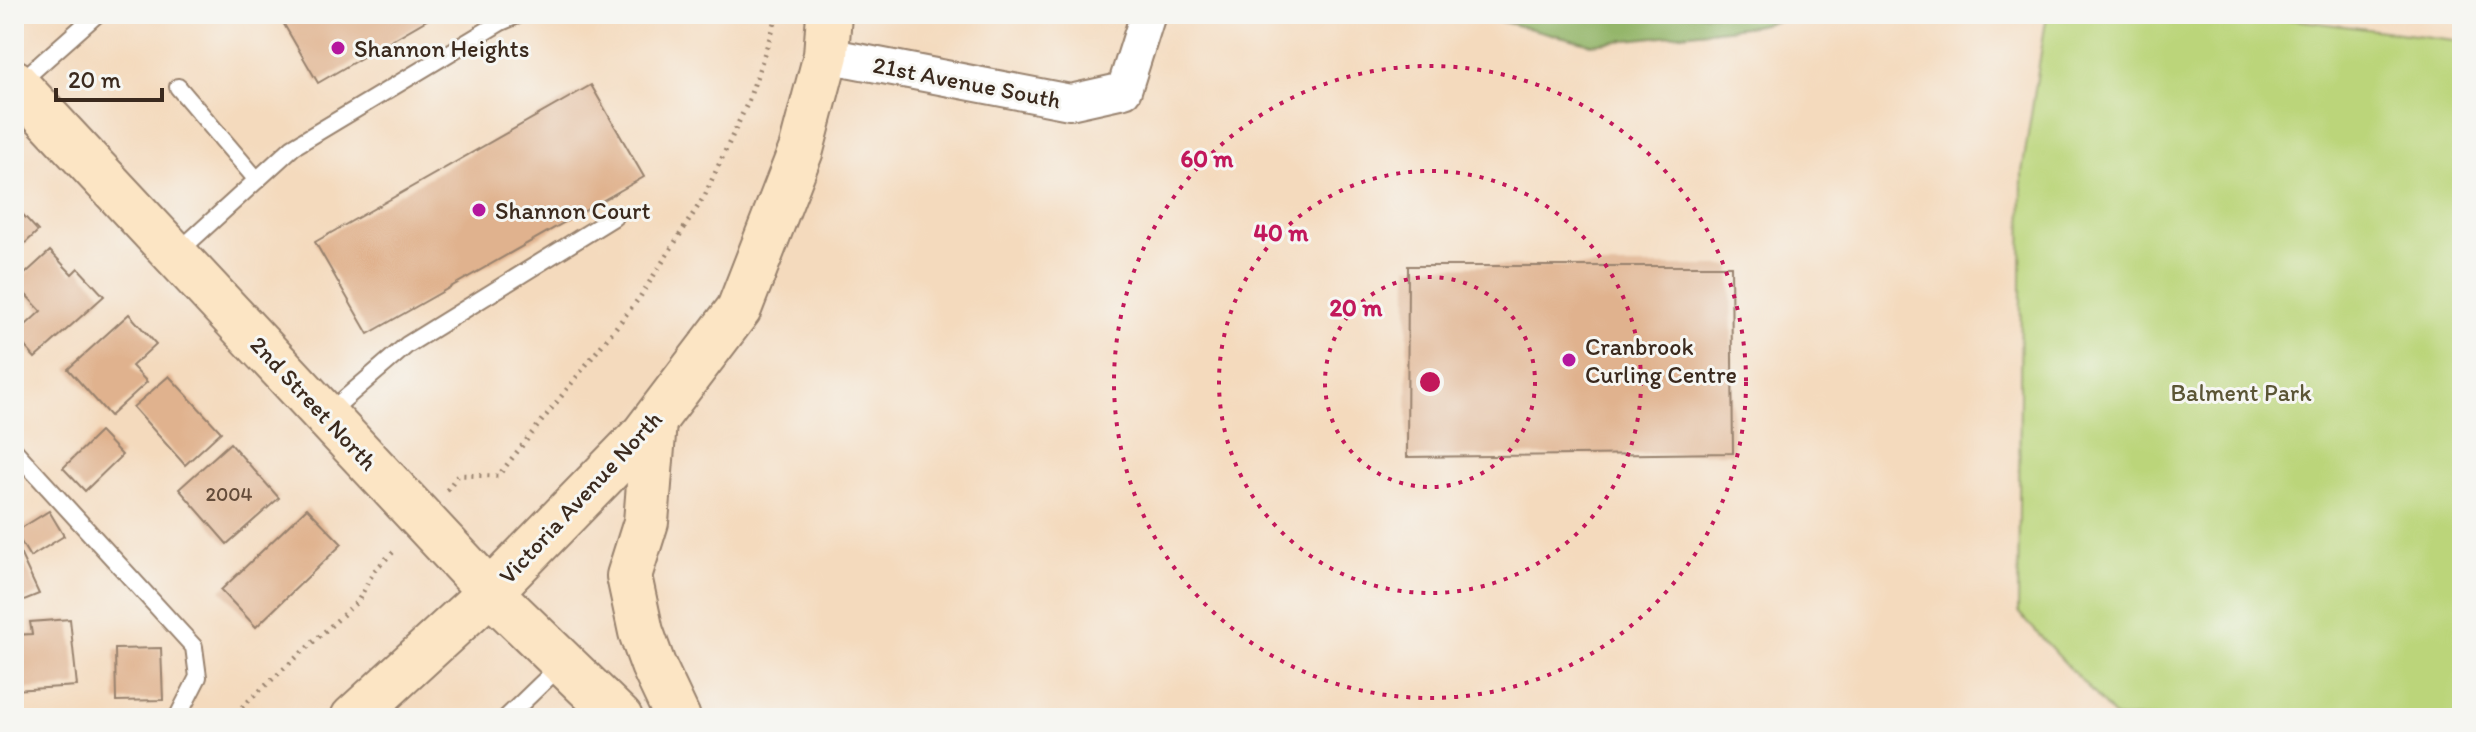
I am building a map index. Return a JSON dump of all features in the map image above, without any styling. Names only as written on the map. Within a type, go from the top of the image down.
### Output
[{"type":"main road","name":"Victoria Avenue North","points":[[366,714],[490,592],[654,422],[739,309],[801,150],[828,34]]},
{"type":"main road","name":"2nd Street North","points":[[15,85],[490,592],[620,718]]},
{"type":"main road","points":[[654,422],[646,522],[629,576],[641,632],[678,718]]},
{"type":"street","name":"21st Avenue South","points":[[828,34],[1070,102],[1124,90],[1148,14]]},
{"type":"lane","points":[[15,85],[97,14]]},
{"type":"lane","points":[[176,254],[293,147],[501,22],[520,14]]},
{"type":"lane","points":[[178,87],[257,180]]},
{"type":"lane","points":[[326,415],[407,345],[614,217]]},
{"type":"lane","points":[[14,450],[194,647],[198,677],[177,718]]},
{"type":"lane","points":[[506,718],[564,662]]},
{"type":"path","points":[[230,718],[358,601],[374,571],[425,520],[458,475],[498,476],[640,297],[704,197],[748,102],[778,14]]},
{"type":"green space","points":[[1489,14],[1809,14],[1753,26],[1591,44],[1496,20]]},
{"type":"green space","name":"Balment Park","points":[[2047,14],[2248,14],[2462,41],[2462,718],[2116,718],[2018,612],[2022,172]]},
{"type":"building","name":"Shannon Heights","points":[[278,14],[437,14],[318,83]]},
{"type":"building","name":"Shannon Court","points":[[591,85],[644,177],[368,334],[315,242]]},
{"type":"building","points":[[14,205],[38,231],[14,254]]},
{"type":"building","points":[[50,251],[72,274],[78,268],[104,296],[35,358],[15,335],[41,311],[15,283]]},
{"type":"building","name":"Cranbrook Curling Centre","points":[[1408,266],[1731,266],[1733,453],[1407,457]]},
{"type":"building","points":[[129,314],[156,344],[132,366],[147,382],[110,416],[68,369]]},
{"type":"building","points":[[169,376],[221,432],[185,465],[133,407]]},
{"type":"building","points":[[100,432],[122,455],[85,491],[63,468]]},
{"type":"building","points":[[230,443],[279,498],[227,544],[179,489]]},
{"type":"building","points":[[307,508],[342,544],[256,627],[221,590]]},
{"type":"building","points":[[49,511],[64,536],[30,557],[15,532]]},
{"type":"building","points":[[14,540],[39,594],[14,604]]},
{"type":"building","points":[[70,619],[77,686],[14,690],[14,635],[32,634],[30,622]]},
{"type":"building","points":[[161,648],[163,700],[116,701],[115,649]]},
{"type":"place","name":"Shannon Heights","points":[[338,48]]},
{"type":"place","name":"Shannon Court","points":[[479,210]]},
{"type":"place","name":"Cranbrook Curling Centre","points":[[1569,360]]}]
